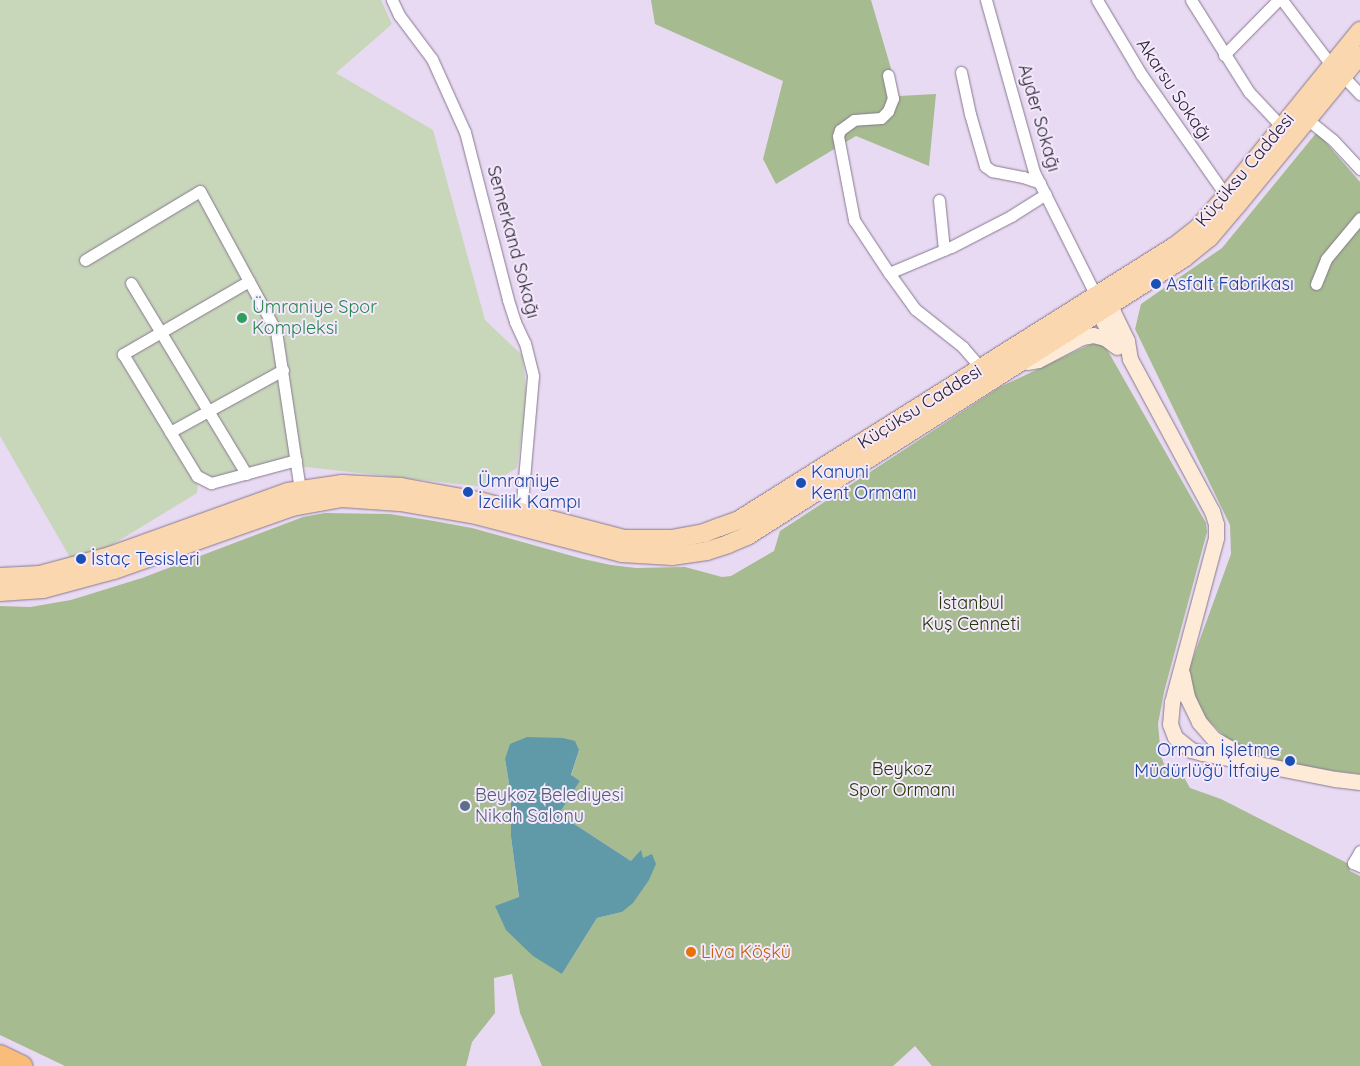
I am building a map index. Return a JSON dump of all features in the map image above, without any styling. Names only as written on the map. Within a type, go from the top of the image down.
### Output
[{"type":"highway","points":[[0,1055],[23,1066]]},
{"type":"main road","name":"Küçüksu Caddesi","points":[[934,406],[1015,364],[1100,302],[1135,289],[1184,258],[1209,238],[1288,131],[1337,71],[1360,32]]},
{"type":"main road","name":"Küçüksu Caddesi","points":[[1337,71],[1360,55]]},
{"type":"main road","name":"Küçüksu Caddesi","points":[[0,576],[43,589],[114,570],[302,497],[400,502],[476,515],[520,519],[601,540],[622,553],[672,556],[707,551],[728,544],[747,536],[934,406],[981,368],[1107,298],[1156,267],[1160,256],[1199,227],[1288,131]]},
{"type":"main road","name":"Küçüksu Caddesi","points":[[0,592],[26,583]]},
{"type":"street","name":"Semerkand Sokağı","points":[[392,0],[399,15],[432,59],[465,132],[510,307],[525,343],[534,376],[520,519]]},
{"type":"street","name":"Ayder Sokağı","points":[[986,0],[1021,131],[1034,172],[1100,302]]},
{"type":"street","name":"Akarsu Sokağı","points":[[1097,0],[1141,74],[1226,196]]},
{"type":"street","points":[[1191,0],[1249,92],[1288,131]]},
{"type":"street","points":[[1224,55],[1278,0]]},
{"type":"street","points":[[1282,0],[1337,71],[1360,94]]},
{"type":"street","points":[[961,72],[970,114],[985,166],[992,171],[1023,177],[1040,183]]},
{"type":"street","points":[[888,74],[893,98],[888,111],[881,118],[854,120],[840,130],[838,136],[854,220],[915,309],[963,347],[981,368]]},
{"type":"street","points":[[1301,115],[1333,140],[1360,168]]},
{"type":"street","points":[[85,260],[200,191],[276,331],[302,497]]},
{"type":"street","points":[[889,273],[944,250],[1011,216],[1046,194]]},
{"type":"street","points":[[938,200],[944,250]]},
{"type":"street","points":[[1316,284],[1326,259],[1360,218]]},
{"type":"street","points":[[248,281],[123,354],[197,476],[211,483],[296,460]]},
{"type":"street","points":[[131,283],[246,474]]},
{"type":"street","points":[[1122,344],[1123,320],[1129,299],[1135,289]]},
{"type":"street","points":[[1100,302],[1113,312],[1122,344],[1212,511],[1216,524],[1216,538],[1172,702],[1170,724],[1175,737],[1191,750],[1202,753],[1335,779],[1360,782]]},
{"type":"street","points":[[1015,364],[1038,360],[1082,338],[1093,335],[1122,344]]},
{"type":"street","points":[[170,432],[283,370]]},
{"type":"street","points":[[1175,737],[1189,743],[1197,739],[1201,732],[1199,722],[1187,697],[1181,670]]},
{"type":"street","points":[[1199,722],[1214,739],[1232,751],[1261,764]]},
{"type":"street","points":[[1357,864],[1360,851]]},
{"type":"green space","name":"Ümraniye Spor Kompleksi","points":[[0,0],[381,0],[392,24],[336,73],[433,130],[485,320],[522,355],[527,395],[517,468],[485,487],[297,466],[212,489],[198,482],[197,493],[97,554],[72,561],[0,436]]},
{"type":"green space","points":[[651,0],[871,0],[899,96],[936,94],[929,166],[856,136],[776,184],[763,159],[783,81],[655,24]]},
{"type":"green space","points":[[1317,132],[1360,182],[1360,774],[1301,767],[1235,747],[1198,710],[1188,672],[1231,554],[1230,525],[1135,329],[1141,304],[1222,248]]},
{"type":"green space","name":"Beykoz Spor Ormanı","points":[[1093,343],[1103,344],[1206,523],[1207,532],[1164,692],[1158,724],[1161,756],[1167,772],[1180,770],[1190,788],[1221,799],[1349,864],[1350,871],[1360,876],[1360,1066],[932,1066],[915,1046],[893,1066],[542,1066],[520,1013],[512,974],[494,978],[495,1013],[472,1042],[466,1066],[65,1066],[0,1035],[0,606],[30,607],[71,600],[142,578],[303,517],[325,513],[390,514],[472,528],[611,565],[636,568],[685,567],[722,577],[731,576],[774,551],[780,531],[1000,387]],"holes":[[[579,750],[571,776],[580,781],[559,814],[631,861],[643,859],[622,912],[597,918],[562,974],[496,906],[519,898],[511,837],[511,795],[505,759]]]},
{"type":"water","points":[[527,737],[563,738],[575,741],[579,750],[571,775],[580,781],[559,814],[631,861],[641,850],[643,858],[652,854],[656,864],[649,880],[633,903],[622,912],[597,918],[562,974],[533,956],[506,930],[495,906],[519,897],[511,837],[511,795],[505,759],[510,744]]},
{"type":"place","name":"Asfalt Fabrikası","points":[[1156,284]]},
{"type":"place","name":"Ümraniye Spor Kompleksi","points":[[242,318]]},
{"type":"place","name":"Kanuni Kent Ormanı","points":[[801,483]]},
{"type":"place","name":"Ümraniye İzcilik Kampı","points":[[468,492]]},
{"type":"place","name":"İstaç Tesisleri","points":[[81,559]]},
{"type":"place","name":"Orman İşletme Müdürlüğü İtfaiye","points":[[1290,761]]},
{"type":"place","name":"Beykoz Belediyesi Nikah Salonu","points":[[465,806]]},
{"type":"place","name":"Liva Köşkü","points":[[691,952]]},
{"type":"park label","name":"İstanbul Kuş Cenneti","points":[[971,614]]}]
